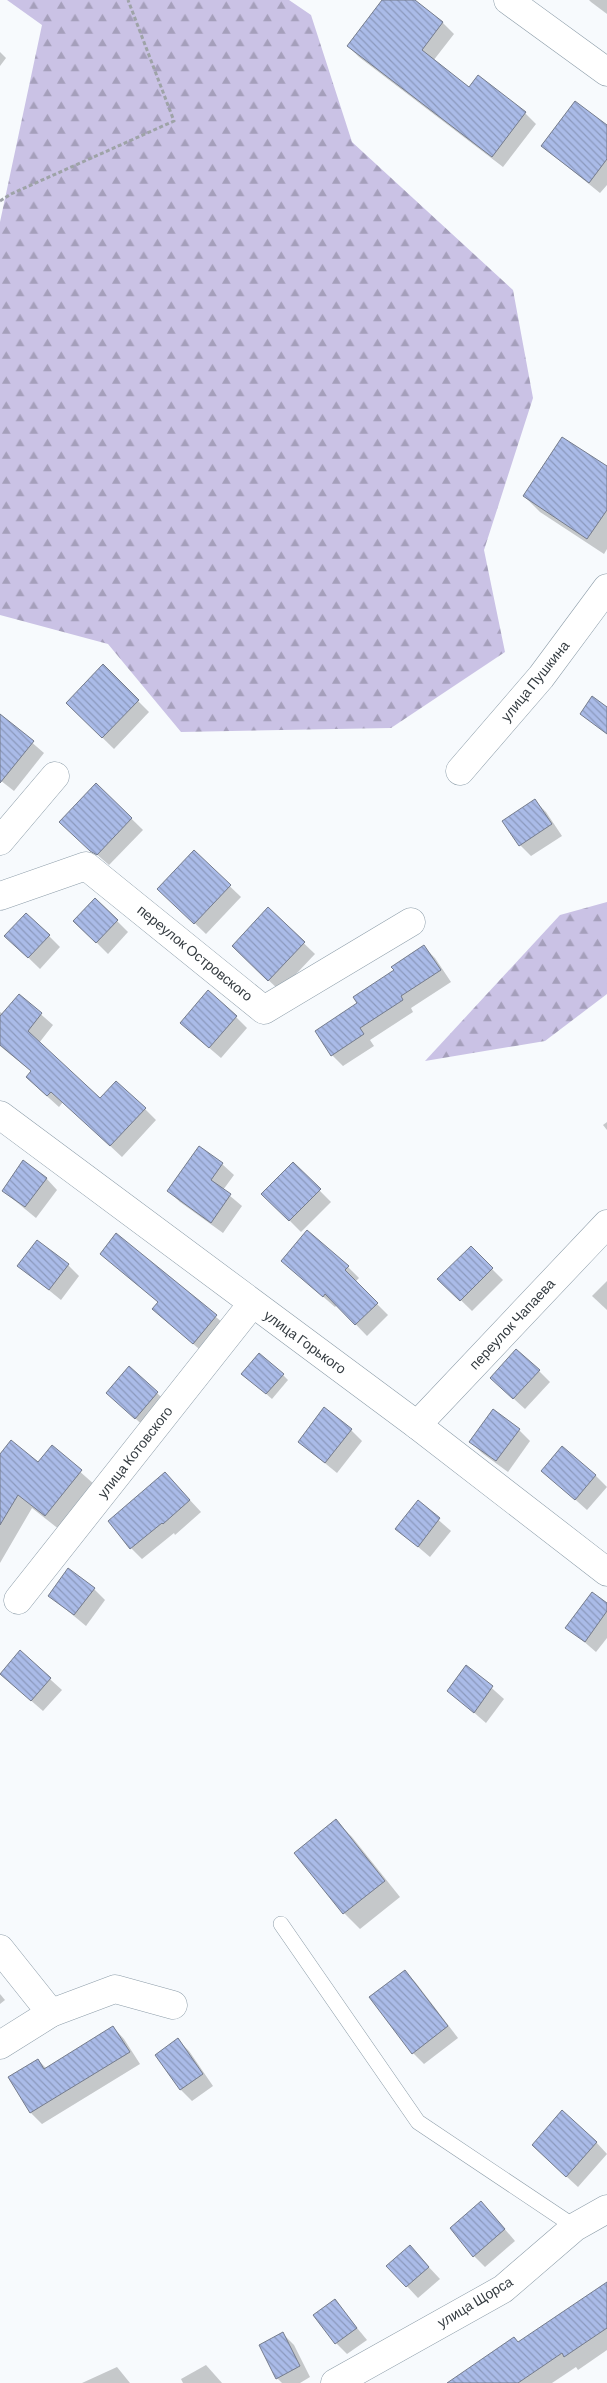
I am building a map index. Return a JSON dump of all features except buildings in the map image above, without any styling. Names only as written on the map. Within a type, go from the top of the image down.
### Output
[{"type":"street","points":[[508,0],[607,72]]},
{"type":"street","name":"улица Пушкина","points":[[460,771],[541,677],[607,588]]},
{"type":"street","points":[[0,841],[55,776]]},
{"type":"street","name":"переулок Островского","points":[[0,896],[86,866],[264,1010],[411,922]]},
{"type":"street","name":"улица Горького","points":[[0,1115],[417,1425],[607,1572]]},
{"type":"street","name":"переулок Чапаева","points":[[417,1425],[607,1224]]},
{"type":"street","name":"улица Котовского","points":[[18,1600],[252,1304]]},
{"type":"street","points":[[0,1949],[51,2013]]},
{"type":"street","points":[[0,2045],[51,2013],[115,1989],[173,2005]]},
{"type":"street","name":"улица Щорса","points":[[335,2383],[503,2289],[575,2227],[607,2209]]},
{"type":"lane","points":[[281,1924],[418,2122],[575,2227]]},
{"type":"path","points":[[0,201],[11,194],[174,120],[128,0]]},
{"type":"green space","points":[[7,0],[289,0],[311,15],[352,142],[513,290],[533,398],[484,550],[505,652],[391,728],[181,732],[108,644],[0,615],[0,222],[42,25]]},
{"type":"green space","points":[[607,902],[607,994],[545,1041],[425,1061],[560,915]]}]
